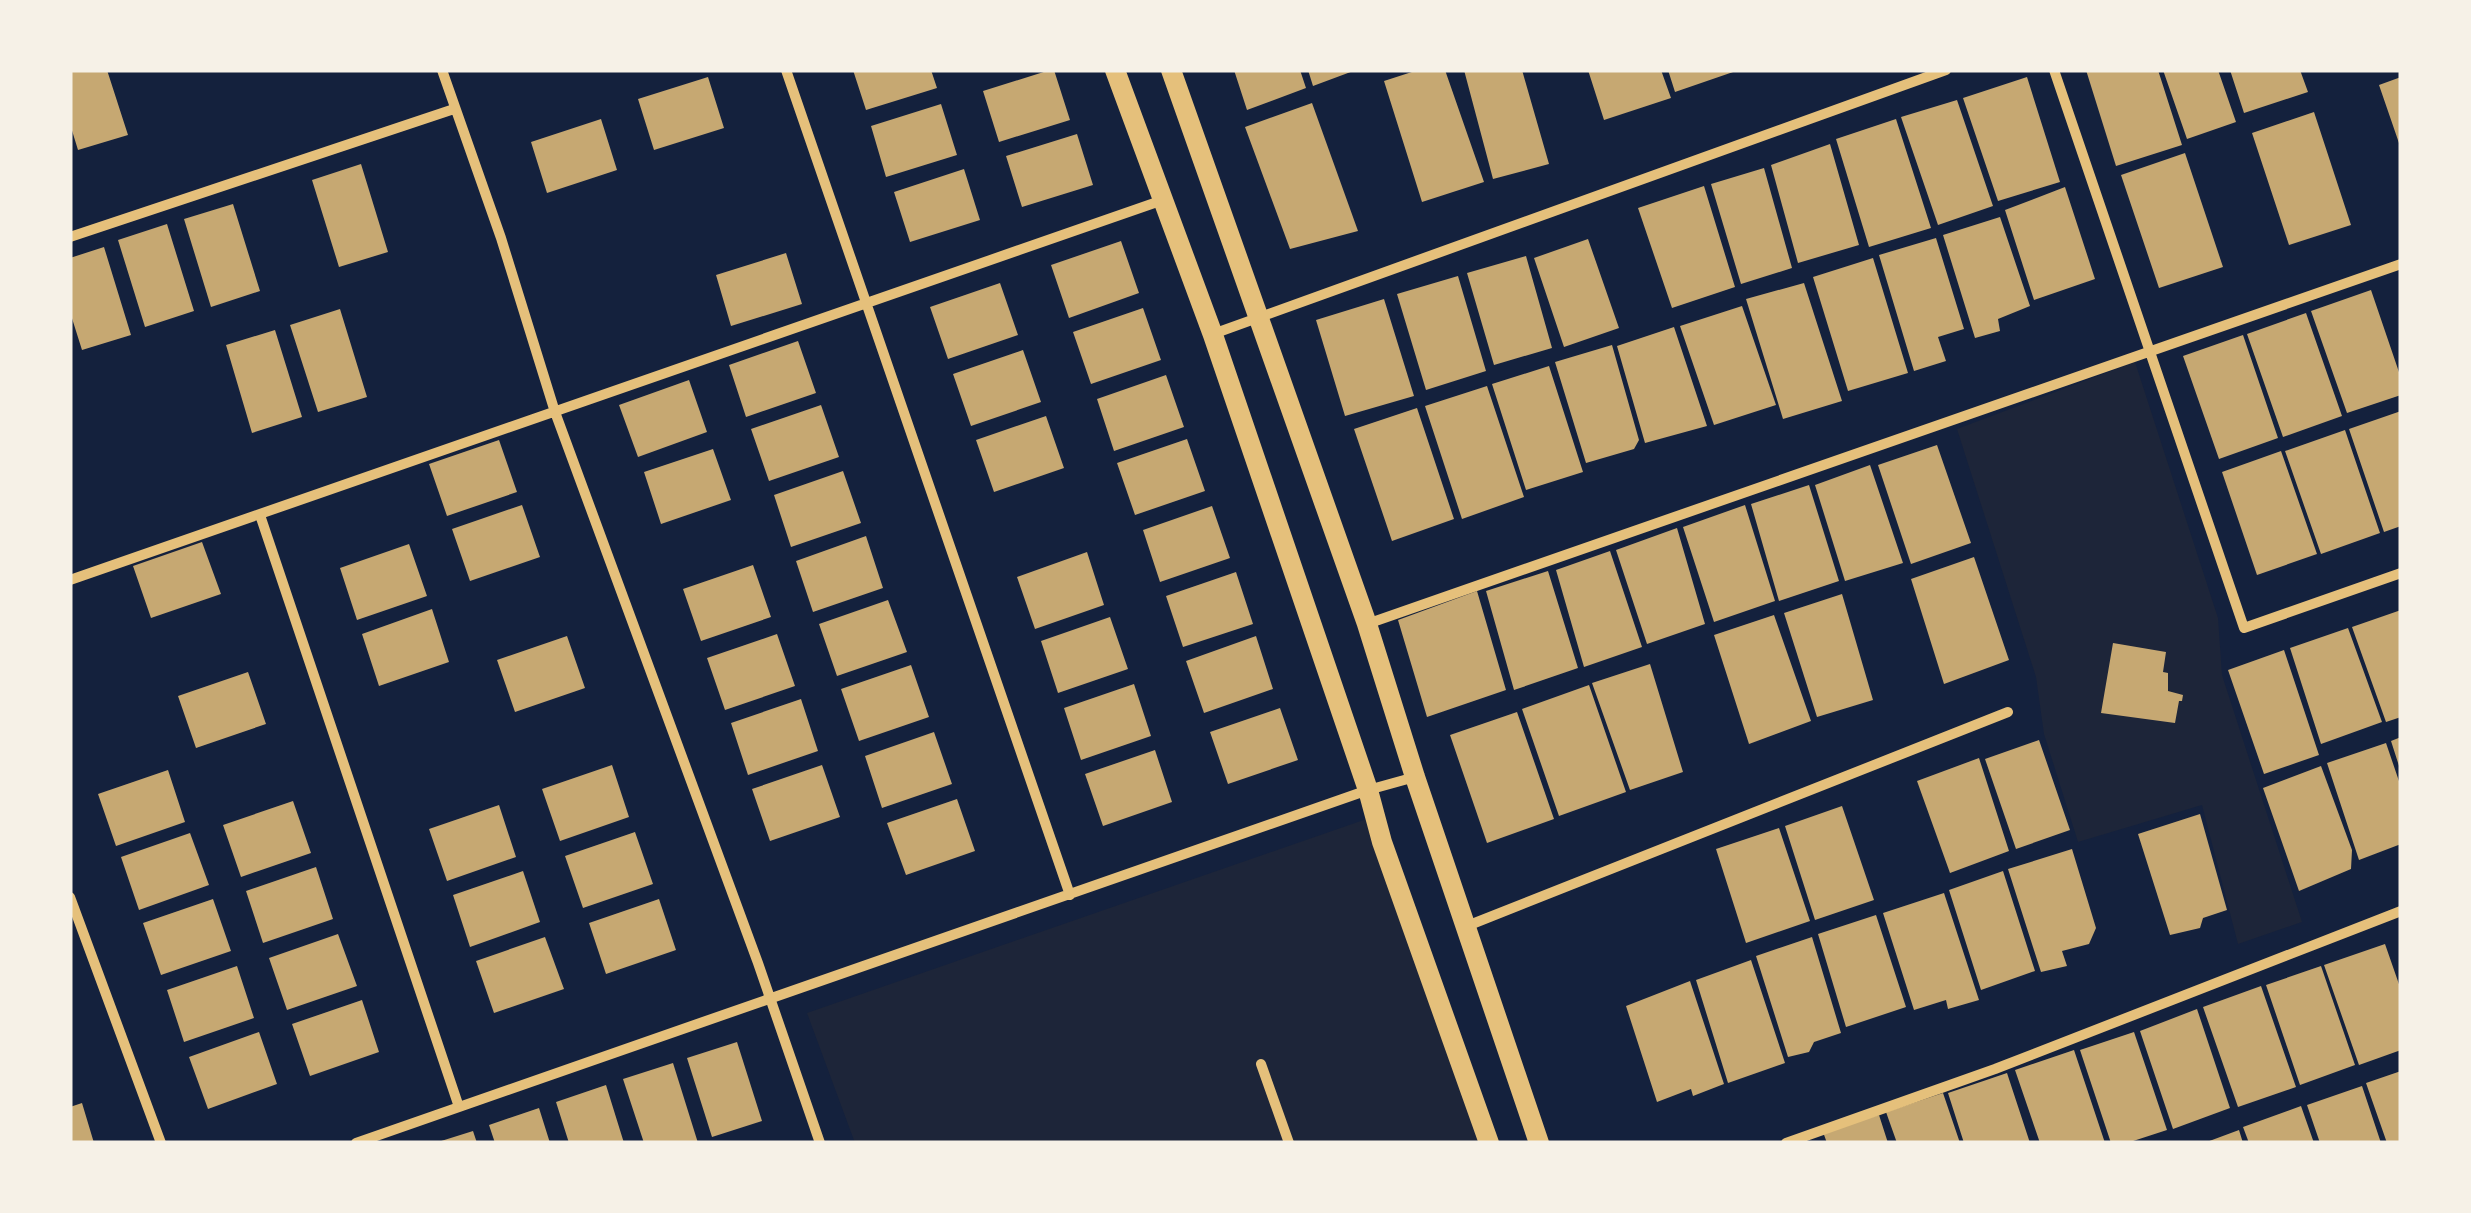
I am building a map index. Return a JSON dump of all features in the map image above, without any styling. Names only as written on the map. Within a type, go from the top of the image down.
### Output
[{"type":"main road","points":[[1116,70],[1213,334],[1368,790],[1382,842],[1489,1143]]},
{"type":"main road","points":[[1171,70],[1367,624],[1539,1143]]},
{"type":"street","points":[[442,70],[501,238],[555,412],[820,1143]]},
{"type":"street","points":[[786,70],[1070,895]]},
{"type":"street","points":[[1213,334],[1946,70]]},
{"type":"street","points":[[2054,70],[2244,628],[2401,573]]},
{"type":"street","points":[[70,238],[454,109]]},
{"type":"street","points":[[70,580],[1163,200]]},
{"type":"street","points":[[1367,624],[2401,264]]},
{"type":"street","points":[[260,514],[459,1107]]},
{"type":"street","points":[[1467,926],[2008,712]]},
{"type":"street","points":[[356,1143],[1368,790],[1415,777]]},
{"type":"street","points":[[70,897],[162,1143]]},
{"type":"street","points":[[1786,1143],[1995,1069],[2401,911]]},
{"type":"street","points":[[1262,1064],[1289,1143]]},
{"type":"shaded area","points":[[2135,362],[2218,618],[2222,675],[2302,922],[2238,944],[2202,805],[2078,842],[2044,734],[2036,677],[1957,429]]},
{"type":"shaded area","points":[[1381,814],[1486,1143],[855,1143],[807,1013]]},
{"type":"building","points":[[70,70],[107,70],[128,135],[78,150],[70,124]]},
{"type":"building","points":[[853,70],[931,70],[937,88],[866,110]]},
{"type":"building","points":[[1054,70],[1070,120],[999,142],[983,91]]},
{"type":"building","points":[[1234,70],[1300,70],[1306,88],[1247,110]]},
{"type":"building","points":[[1308,70],[1356,70],[1313,86]]},
{"type":"building","points":[[1418,70],[1445,70],[1484,182],[1422,202],[1384,81]]},
{"type":"building","points":[[1464,70],[1522,70],[1549,164],[1493,179]]},
{"type":"building","points":[[1588,70],[1661,70],[1671,98],[1604,120]]},
{"type":"building","points":[[1668,70],[1735,70],[1736,71],[1675,92]]},
{"type":"building","points":[[2086,70],[2158,70],[2182,145],[2116,166]]},
{"type":"building","points":[[2163,70],[2218,70],[2236,122],[2187,139]]},
{"type":"building","points":[[2230,70],[2300,70],[2308,92],[2244,113]]},
{"type":"building","points":[[708,77],[724,128],[654,150],[638,99]]},
{"type":"building","points":[[2027,77],[2060,182],[1998,201],[1963,98]]},
{"type":"building","points":[[2401,77],[2401,146],[2400,146],[2379,85]]},
{"type":"building","points":[[1957,100],[1993,206],[1938,225],[1901,117]]},
{"type":"building","points":[[1312,103],[1358,231],[1290,249],[1245,127]]},
{"type":"building","points":[[941,104],[957,155],[886,177],[871,126]]},
{"type":"building","points":[[2314,112],[2351,225],[2289,245],[2252,133]]},
{"type":"building","points":[[601,119],[617,170],[547,193],[531,142]]},
{"type":"building","points":[[1896,119],[1931,228],[1869,247],[1836,139]]},
{"type":"building","points":[[1077,134],[1093,185],[1022,207],[1006,156]]},
{"type":"building","points":[[1830,144],[1859,245],[1798,263],[1771,165]]},
{"type":"building","points":[[2185,153],[2223,267],[2159,288],[2121,175]]},
{"type":"building","points":[[361,164],[388,252],[339,267],[312,180]]},
{"type":"building","points":[[1764,168],[1792,268],[1741,284],[1711,184]]},
{"type":"building","points":[[964,169],[980,220],[910,242],[894,192]]},
{"type":"building","points":[[1704,186],[1735,287],[1672,308],[1638,208]]},
{"type":"building","points":[[2065,187],[2095,279],[2034,300],[2005,210]]},
{"type":"building","points":[[233,204],[260,291],[211,307],[184,219]]},
{"type":"building","points":[[2000,217],[2030,306],[1998,319],[2000,331],[1975,338],[1943,235]]},
{"type":"building","points":[[167,224],[194,311],[145,327],[118,240]]},
{"type":"building","points":[[1936,238],[1964,329],[1938,337],[1946,361],[1914,371],[1879,255]]},
{"type":"building","points":[[1588,239],[1619,328],[1564,347],[1534,258]]},
{"type":"building","points":[[1121,241],[1139,293],[1069,318],[1051,265]]},
{"type":"building","points":[[104,247],[131,335],[82,350],[70,312],[70,258]]},
{"type":"building","points":[[786,253],[802,304],[731,326],[716,275]]},
{"type":"building","points":[[1526,256],[1552,348],[1494,365],[1467,273]]},
{"type":"building","points":[[1873,258],[1908,373],[1848,391],[1813,277]]},
{"type":"building","points":[[1458,276],[1486,371],[1426,390],[1397,294]]},
{"type":"building","points":[[1000,283],[1018,335],[948,359],[930,307]]},
{"type":"building","points":[[1804,283],[1842,401],[1783,419],[1746,299]]},
{"type":"building","points":[[2371,290],[2401,378],[2401,395],[2347,413],[2311,311]]},
{"type":"building","points":[[1384,299],[1414,396],[1345,416],[1316,320]]},
{"type":"building","points":[[1742,306],[1776,405],[1714,425],[1680,326]]},
{"type":"building","points":[[1143,308],[1161,360],[1091,384],[1073,332]]},
{"type":"building","points":[[340,309],[367,397],[318,412],[290,325]]},
{"type":"building","points":[[2306,313],[2342,416],[2283,437],[2247,334]]},
{"type":"building","points":[[1674,327],[1707,426],[1645,443],[1617,346]]},
{"type":"building","points":[[275,330],[302,417],[252,433],[226,345]]},
{"type":"building","points":[[2243,335],[2278,438],[2219,459],[2183,356]]},
{"type":"building","points":[[798,341],[816,393],[746,417],[729,365]]},
{"type":"building","points":[[1612,345],[1639,440],[1634,449],[1586,463],[1555,362]]},
{"type":"building","points":[[1023,350],[1041,402],[971,426],[953,374]]},
{"type":"building","points":[[1549,366],[1583,472],[1526,490],[1492,384]]},
{"type":"building","points":[[1166,375],[1184,427],[1114,451],[1097,399]]},
{"type":"building","points":[[689,380],[707,432],[638,457],[619,405]]},
{"type":"building","points":[[1487,386],[1524,497],[1462,519],[1425,406]]},
{"type":"building","points":[[821,405],[839,457],[769,481],[751,429]]},
{"type":"building","points":[[1417,408],[1454,519],[1392,541],[1354,429]]},
{"type":"building","points":[[2401,411],[2401,526],[2384,532],[2349,429]]},
{"type":"building","points":[[1046,416],[1064,468],[994,492],[976,440]]},
{"type":"building","points":[[2345,430],[2380,533],[2321,554],[2285,451]]},
{"type":"building","points":[[1187,439],[1205,491],[1135,515],[1117,463]]},
{"type":"building","points":[[499,440],[517,492],[447,516],[429,464]]},
{"type":"building","points":[[1937,445],[1971,543],[1911,564],[1878,465]]},
{"type":"building","points":[[713,449],[731,500],[661,524],[644,472]]},
{"type":"building","points":[[2281,451],[2317,554],[2257,575],[2222,472]]},
{"type":"building","points":[[1870,465],[1903,563],[1845,581],[1815,485]]},
{"type":"building","points":[[843,471],[861,523],[791,547],[774,495]]},
{"type":"building","points":[[1809,485],[1839,581],[1779,601],[1751,504]]},
{"type":"building","points":[[522,505],[540,557],[470,581],[452,529]]},
{"type":"building","points":[[1745,505],[1775,601],[1714,622],[1683,527]]},
{"type":"building","points":[[1212,506],[1230,558],[1160,582],[1143,530]]},
{"type":"building","points":[[1677,528],[1705,624],[1647,644],[1616,550]]},
{"type":"building","points":[[866,536],[883,588],[813,612],[796,561]]},
{"type":"building","points":[[202,542],[221,594],[151,618],[133,566]]},
{"type":"building","points":[[409,544],[427,596],[357,620],[340,568]]},
{"type":"building","points":[[1610,551],[1642,647],[1584,667],[1556,570]]},
{"type":"building","points":[[1087,552],[1104,605],[1035,629],[1017,577]]},
{"type":"building","points":[[1974,557],[2009,660],[1944,684],[1911,579]]},
{"type":"building","points":[[753,565],[771,617],[701,641],[683,589]]},
{"type":"building","points":[[1548,571],[1578,668],[1514,690],[1486,591]]},
{"type":"building","points":[[1236,572],[1253,624],[1183,647],[1166,596]]},
{"type":"building","points":[[1477,591],[1506,690],[1427,717],[1398,620]]},
{"type":"building","points":[[1842,594],[1873,700],[1817,717],[1784,613]]},
{"type":"building","points":[[888,600],[907,652],[837,676],[819,624]]},
{"type":"building","points":[[432,609],[449,662],[379,686],[362,634]]},
{"type":"building","points":[[2401,610],[2401,717],[2386,722],[2352,627]]},
{"type":"building","points":[[1774,615],[1811,721],[1749,744],[1714,635]]},
{"type":"building","points":[[1110,617],[1128,669],[1058,693],[1041,641]]},
{"type":"building","points":[[2348,628],[2382,722],[2321,744],[2290,648]]},
{"type":"building","points":[[777,634],[795,686],[725,710],[707,658]]},
{"type":"building","points":[[567,636],[585,688],[515,712],[497,660]]},
{"type":"building","points":[[1256,636],[1273,689],[1204,713],[1186,661]]},
{"type":"building","points":[[2113,643],[2166,652],[2163,672],[2168,673],[2168,691],[2183,695],[2175,723],[2101,713]]},
{"type":"building","points":[[2284,650],[2319,755],[2264,774],[2228,670]]},
{"type":"building","points":[[1650,664],[1683,772],[1630,790],[1592,683]]},
{"type":"building","points":[[911,665],[929,717],[859,741],[841,689]]},
{"type":"building","points":[[248,672],[266,724],[196,748],[178,696]]},
{"type":"building","points":[[1134,684],[1151,736],[1081,760],[1064,708]]},
{"type":"building","points":[[1589,685],[1626,792],[1559,816],[1522,709]]},
{"type":"building","points":[[801,699],[818,751],[748,775],[731,723]]},
{"type":"building","points":[[1280,708],[1298,760],[1228,784],[1210,732]]},
{"type":"building","points":[[1517,712],[1554,819],[1487,843],[1450,735]]},
{"type":"building","points":[[934,732],[952,784],[882,808],[865,756]]},
{"type":"building","points":[[2401,737],[2401,769],[2400,769],[2391,741]]},
{"type":"building","points":[[2039,740],[2070,830],[2016,849],[1985,759]]},
{"type":"building","points":[[2386,743],[2401,787],[2401,844],[2359,860],[2327,763]]},
{"type":"building","points":[[1155,750],[1172,802],[1103,826],[1085,774]]},
{"type":"building","points":[[1979,758],[2009,851],[1950,873],[1917,781]]},
{"type":"building","points":[[612,765],[629,817],[560,841],[542,789]]},
{"type":"building","points":[[822,765],[840,817],[770,841],[752,789]]},
{"type":"building","points":[[2321,766],[2352,850],[2351,869],[2299,891],[2263,788]]},
{"type":"building","points":[[168,770],[185,822],[116,846],[98,794]]},
{"type":"building","points":[[957,799],[975,851],[906,875],[887,823]]},
{"type":"building","points":[[293,801],[311,853],[241,877],[223,825]]},
{"type":"building","points":[[499,805],[516,857],[447,881],[429,829]]},
{"type":"building","points":[[1842,806],[1874,900],[1815,920],[1785,826]]},
{"type":"building","points":[[2200,814],[2227,910],[2203,918],[2200,928],[2170,935],[2138,834]]},
{"type":"building","points":[[1779,828],[1810,921],[1746,943],[1716,849]]},
{"type":"building","points":[[635,832],[653,884],[583,908],[565,856]]},
{"type":"building","points":[[190,833],[209,885],[139,910],[121,857]]},
{"type":"building","points":[[2072,849],[2096,928],[2089,944],[2062,951],[2067,966],[2041,972],[2008,869]]},
{"type":"building","points":[[316,867],[333,919],[263,943],[246,891]]},
{"type":"building","points":[[523,871],[540,922],[470,947],[453,895]]},
{"type":"building","points":[[2003,871],[2035,971],[1981,990],[1949,890]]},
{"type":"building","points":[[1944,893],[1979,1000],[1948,1009],[1946,1000],[1914,1010],[1883,913]]},
{"type":"building","points":[[213,899],[231,951],[161,975],[143,923]]},
{"type":"building","points":[[659,899],[676,950],[606,974],[589,923]]},
{"type":"building","points":[[1876,915],[1906,1007],[1846,1027],[1818,934]]},
{"type":"building","points":[[338,934],[357,986],[287,1010],[269,958]]},
{"type":"building","points":[[545,937],[564,989],[494,1013],[476,961]]},
{"type":"building","points":[[1812,937],[1841,1033],[1814,1042],[1809,1052],[1788,1057],[1756,956]]},
{"type":"building","points":[[2385,944],[2401,990],[2401,1050],[2359,1065],[2324,965]]},
{"type":"building","points":[[1751,960],[1785,1063],[1728,1083],[1696,980]]},
{"type":"building","points":[[237,966],[254,1018],[184,1042],[167,990]]},
{"type":"building","points":[[2321,966],[2355,1065],[2300,1085],[2266,985]]},
{"type":"building","points":[[1690,981],[1724,1084],[1693,1096],[1691,1089],[1657,1102],[1626,1006]]},
{"type":"building","points":[[2261,986],[2296,1087],[2238,1107],[2203,1007]]},
{"type":"building","points":[[362,1000],[379,1052],[310,1076],[292,1024]]},
{"type":"building","points":[[2197,1009],[2230,1108],[2173,1129],[2140,1031]]},
{"type":"building","points":[[259,1032],[277,1084],[208,1109],[189,1057]]},
{"type":"building","points":[[2134,1032],[2167,1130],[2127,1143],[2111,1143],[2080,1050]]},
{"type":"building","points":[[737,1042],[762,1121],[712,1137],[687,1058]]},
{"type":"building","points":[[2074,1050],[2105,1143],[2040,1143],[2015,1070]]},
{"type":"building","points":[[673,1063],[698,1143],[644,1143],[623,1079]]},
{"type":"building","points":[[2401,1071],[2401,1143],[2387,1143],[2366,1083]]},
{"type":"building","points":[[2007,1073],[2030,1143],[1964,1143],[1948,1093]]},
{"type":"building","points":[[606,1085],[624,1143],[569,1143],[556,1102]]},
{"type":"building","points":[[2362,1086],[2381,1143],[2320,1143],[2307,1105]]},
{"type":"building","points":[[1943,1093],[1960,1143],[1897,1143],[1886,1112]]},
{"type":"building","points":[[82,1103],[94,1143],[70,1143],[70,1107]]},
{"type":"building","points":[[2301,1106],[2314,1143],[2249,1143],[2243,1127]]},
{"type":"building","points":[[539,1108],[550,1143],[495,1143],[489,1125]]},
{"type":"building","points":[[1879,1115],[1888,1143],[1827,1143],[1823,1132]]},
{"type":"building","points":[[2239,1130],[2243,1143],[2204,1143]]},
{"type":"building","points":[[473,1131],[477,1143],[438,1143],[438,1142]]}]
